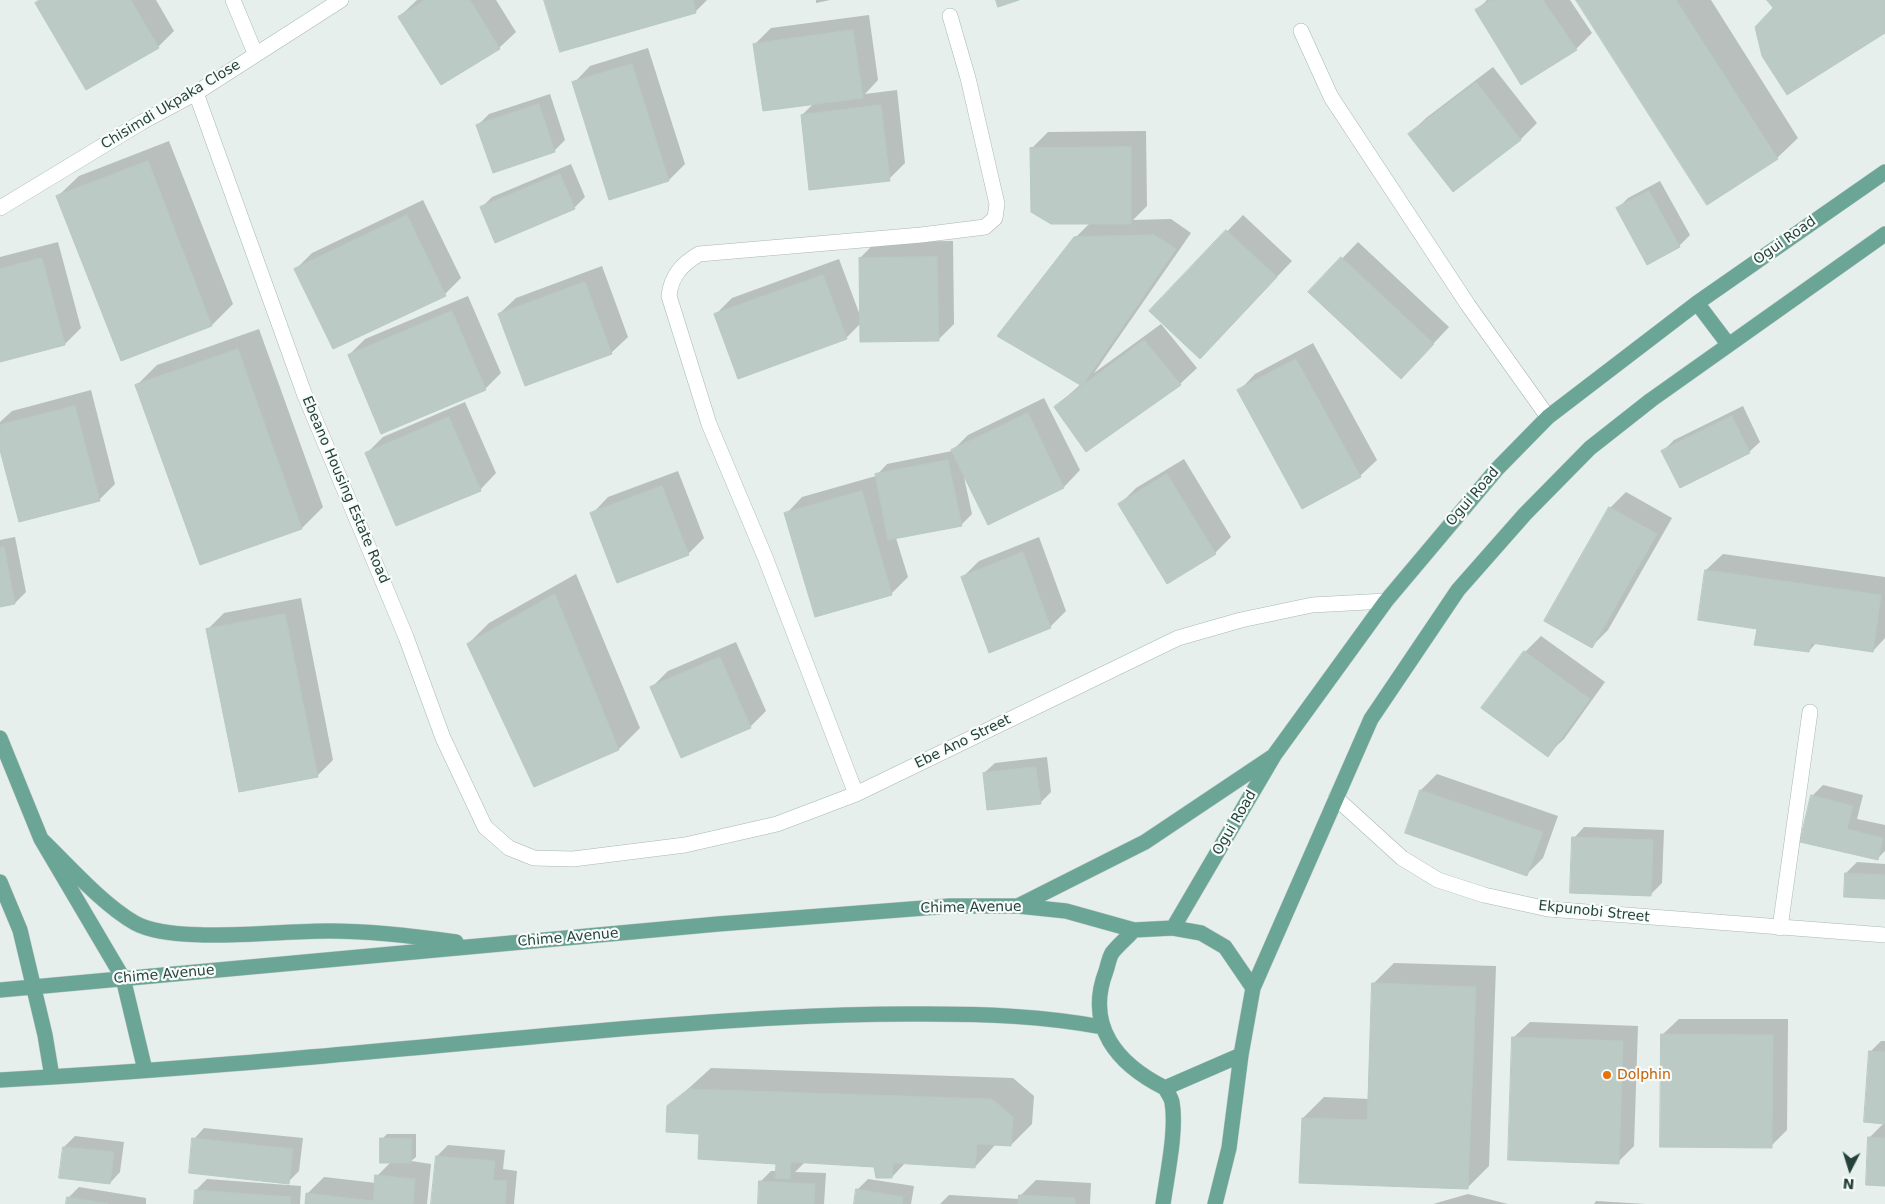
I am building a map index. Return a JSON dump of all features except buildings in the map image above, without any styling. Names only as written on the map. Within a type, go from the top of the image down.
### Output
[{"type":"main road","name":"Ogui Road","points":[[1173,928],[1275,754],[1386,601],[1497,469],[1548,417],[1697,303],[1885,172]]},
{"type":"main road","points":[[1215,1204],[1229,1148],[1241,1054],[1253,988],[1371,720],[1458,590],[1525,514],[1590,448],[1728,344],[1885,234]]},
{"type":"main road","points":[[1697,303],[1728,344]]},
{"type":"main road","points":[[0,738],[41,839],[123,978],[145,1070]]},
{"type":"main road","points":[[1018,906],[1145,842],[1275,754]]},
{"type":"main road","points":[[41,839],[115,909],[135,923],[158,931],[185,934],[330,930],[387,933],[482,946]]},
{"type":"main road","points":[[0,882],[20,930],[45,1034],[52,1077]]},
{"type":"main road","name":"Chime Avenue","points":[[0,990],[718,924],[950,906],[1018,906],[1066,912],[1134,930]]},
{"type":"main road","points":[[1163,1204],[1170,1156],[1172,1101],[1165,1088],[1145,1078],[1112,1048],[1102,1027],[1098,1007],[1100,986],[1112,954],[1134,930],[1173,928],[1201,933],[1225,948],[1253,988]]},
{"type":"main road","points":[[0,1080],[145,1070],[655,1026],[848,1013],[998,1014],[1059,1019],[1102,1027]]},
{"type":"main road","points":[[1165,1088],[1206,1072],[1241,1054]]},
{"type":"street","points":[[233,0],[256,54]]},
{"type":"street","name":"Chisimdi Ukpaka Close","points":[[0,208],[142,122],[196,93],[341,0]]},
{"type":"street","points":[[856,794],[765,558],[709,424],[669,296],[670,286],[685,262],[699,254],[921,235],[985,227],[995,218],[997,204],[995,194],[968,78],[950,16]]},
{"type":"street","points":[[1302,31],[1332,96],[1468,305],[1548,417]]},
{"type":"street","name":"Ebeano Housing Estate Road","points":[[196,93],[304,393],[406,637],[443,738],[485,827],[509,848],[534,858]]},
{"type":"street","name":"Ebe Ano Street","points":[[534,858],[574,859],[685,845],[776,824],[856,794],[1178,638],[1241,620],[1312,605],[1386,601]]},
{"type":"street","points":[[1780,928],[1810,712]]},
{"type":"street","name":"Ekpunobi Street","points":[[1336,798],[1402,858],[1438,880],[1484,895],[1548,909],[1885,935]]},
{"type":"place","name":"Dolphin","points":[[1607,1075]]}]
